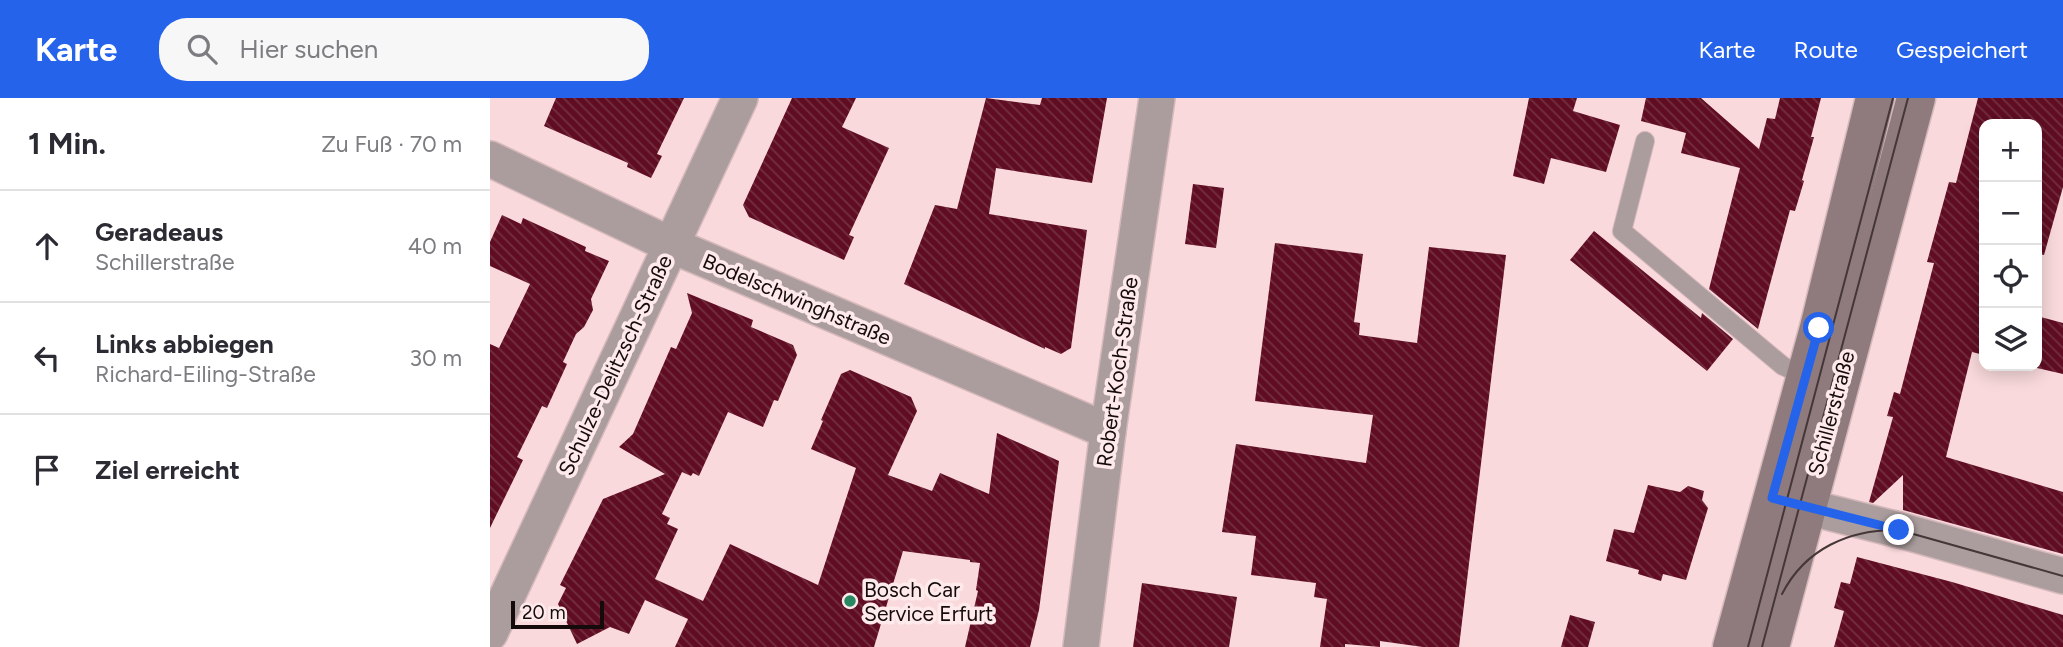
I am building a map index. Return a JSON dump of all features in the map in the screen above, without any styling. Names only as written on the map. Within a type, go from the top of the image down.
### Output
[{"type":"main road","name":"Schillerstraße","points":[[1732,647],[1776,494],[1875,98]]},
{"type":"main road","name":"Schillerstraße","points":[[1770,647],[1776,494],[1916,98]]},
{"type":"street","name":"Schulze-Delitzsch-Straße","points":[[490,633],[740,98]]},
{"type":"street","name":"Robert-Koch-Straße","points":[[1081,647],[1108,431],[1157,98]]},
{"type":"street","name":"Bodelschwinghstraße","points":[[490,159],[671,245],[1108,431]]},
{"type":"street","points":[[1776,494],[2063,576]]},
{"type":"lane","points":[[1645,141],[1622,231],[1783,366],[1805,376]]},
{"type":"building","points":[[556,98],[684,98],[657,154],[662,156],[651,178],[627,167],[628,163],[544,126]]},
{"type":"building","points":[[792,98],[856,98],[842,127],[889,148],[849,235],[854,237],[844,260],[749,217],[743,205]]},
{"type":"building","points":[[986,98],[1040,105],[1042,98],[1107,98],[1092,183],[996,168],[989,214],[1087,230],[1071,348],[1061,354],[904,284],[935,205],[957,209]]},
{"type":"building","points":[[1529,98],[1577,98],[1573,111],[1620,125],[1606,172],[1551,158],[1544,184],[1513,176]]},
{"type":"building","points":[[1646,98],[1701,98],[1759,149],[1767,118],[1775,119],[1780,98],[1821,98],[1802,180],[1804,181],[1795,211],[1790,210],[1758,329],[1709,289],[1740,168],[1681,153],[1686,133],[1641,121]]},
{"type":"building","points":[[1978,98],[2063,98],[2063,187],[2044,255],[2042,119],[1979,119],[1979,354],[1972,352],[1946,457],[2063,492],[2063,554],[1903,510],[1903,475],[1873,503],[1869,502],[1893,417],[1887,416],[1894,392],[1900,394],[1934,263],[1927,262],[1949,182],[1956,183]]},
{"type":"building","points":[[1193,184],[1224,188],[1216,248],[1185,244]]},
{"type":"building","points":[[502,215],[521,224],[523,218],[586,247],[585,251],[609,261],[591,299],[593,310],[584,327],[576,334],[563,362],[567,364],[547,408],[542,406],[517,457],[523,460],[490,528],[490,344],[499,348],[530,284],[490,266],[490,242]]},
{"type":"building","points":[[1594,231],[1701,318],[1702,313],[1733,339],[1707,371],[1570,260]]},
{"type":"building","points":[[1275,243],[1363,254],[1354,322],[1360,323],[1359,335],[1417,343],[1429,247],[1506,255],[1459,647],[1423,647],[1380,641],[1380,647],[1345,644],[1345,647],[1320,647],[1327,599],[1314,597],[1316,583],[1251,575],[1256,536],[1222,532],[1236,444],[1366,463],[1373,415],[1255,401]]},
{"type":"building","points":[[687,293],[753,320],[751,327],[793,345],[797,355],[778,401],[774,400],[763,427],[728,412],[699,476],[682,472],[662,514],[670,518],[667,524],[678,529],[655,579],[703,601],[730,544],[818,585],[856,468],[811,449],[841,374],[850,370],[911,397],[917,411],[888,475],[932,491],[940,473],[989,494],[997,433],[1059,461],[1039,610],[1030,647],[965,647],[978,591],[980,563],[903,551],[874,647],[675,647],[688,619],[645,600],[629,634],[610,627],[577,644],[558,604],[566,588],[560,585],[603,499],[665,474],[619,447],[633,434],[671,347],[676,349],[692,313]]},
{"type":"building","points":[[2042,317],[2063,323],[2063,374],[2042,369]]},
{"type":"building","points":[[1648,485],[1680,492],[1688,486],[1704,491],[1702,500],[1708,508],[1686,580],[1663,574],[1661,581],[1638,574],[1639,570],[1606,561],[1614,529],[1634,533]]},
{"type":"building","points":[[1857,557],[2063,615],[2063,647],[1834,647],[1844,611],[1834,608],[1841,582],[1850,584]]},
{"type":"building","points":[[1142,583],[1237,597],[1229,647],[1133,647]]},
{"type":"building","points":[[1570,615],[1595,622],[1588,647],[1561,647]]},
{"type":"tram line","points":[[1748,647],[1893,98]]},
{"type":"tram line","points":[[1762,647],[1908,98]]},
{"type":"tram line","points":[[1782,594],[1803,565],[1830,545],[1863,533],[1881,531],[1899,530],[2063,576]]},
{"type":"place","name":"Bosch Car Service Erfurt","points":[[850,601]]},
{"type":"route","points":[[1819,328],[1772,498],[1899,530]]}]
